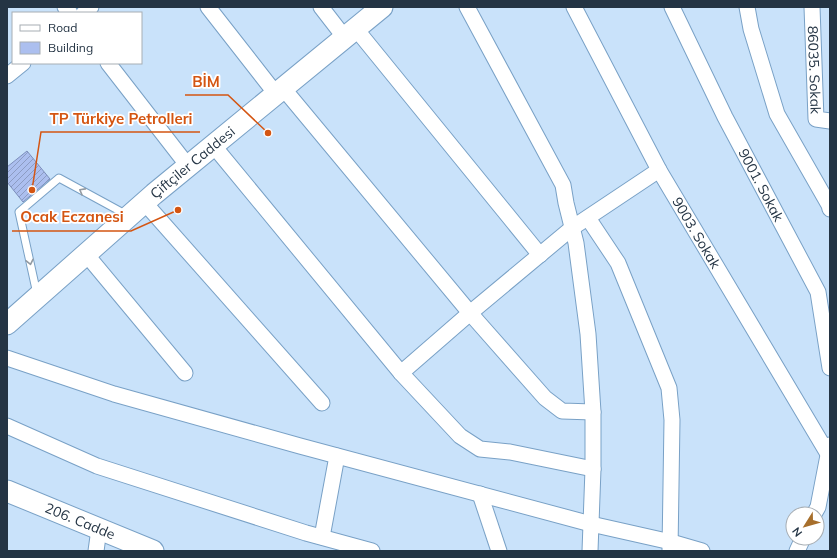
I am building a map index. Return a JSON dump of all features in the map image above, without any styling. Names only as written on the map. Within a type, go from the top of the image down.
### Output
[{"type":"street","points":[[208,7],[470,313],[545,398],[562,412],[593,412]]},
{"type":"street","points":[[321,7],[350,33],[540,255]]},
{"type":"street","name":"Çiftçiler Caddesi","points":[[7,324],[144,202],[382,7]]},
{"type":"street","points":[[467,7],[563,185],[576,243],[588,334],[593,412],[593,469],[590,551]]},
{"type":"street","name":"9003. Sokak","points":[[574,7],[659,170],[829,449]]},
{"type":"street","name":"9001. Sokak","points":[[672,7],[725,117],[818,292],[830,368]]},
{"type":"street","points":[[747,7],[751,29],[777,114],[830,209]]},
{"type":"street","name":"86035. Sokak","points":[[812,7],[816,119],[830,121]]},
{"type":"street","points":[[7,76],[22,64]]},
{"type":"street","points":[[109,64],[188,166]]},
{"type":"street","points":[[213,145],[401,373],[460,436],[480,449],[510,452],[593,469]]},
{"type":"street","points":[[401,373],[572,228],[659,170]]},
{"type":"street","points":[[144,202],[322,403]]},
{"type":"street","points":[[588,218],[618,263],[668,388],[672,420],[670,546]]},
{"type":"street","points":[[86,254],[185,373]]},
{"type":"street","points":[[7,358],[114,394],[337,456],[670,546],[702,551]]},
{"type":"street","points":[[7,426],[97,466],[322,537],[372,551]]},
{"type":"street","points":[[822,506],[829,449]]},
{"type":"street","points":[[322,537],[337,456]]},
{"type":"street","name":"206. Cadde","points":[[7,491],[153,551]]},
{"type":"street","points":[[480,494],[499,551]]},
{"type":"street","points":[[96,551],[99,529]]},
{"type":"lane","points":[[37,297],[19,212],[59,178],[129,216]]},
{"type":"building","points":[[27,151],[50,179],[23,202],[7,182],[7,167]]},
{"type":"place","name":"BİM","points":[[268,133]]},
{"type":"place","name":"TP Türkiye Petrolleri","points":[[32,190]]},
{"type":"place","name":"Ocak Eczanesi","points":[[178,210]]}]
